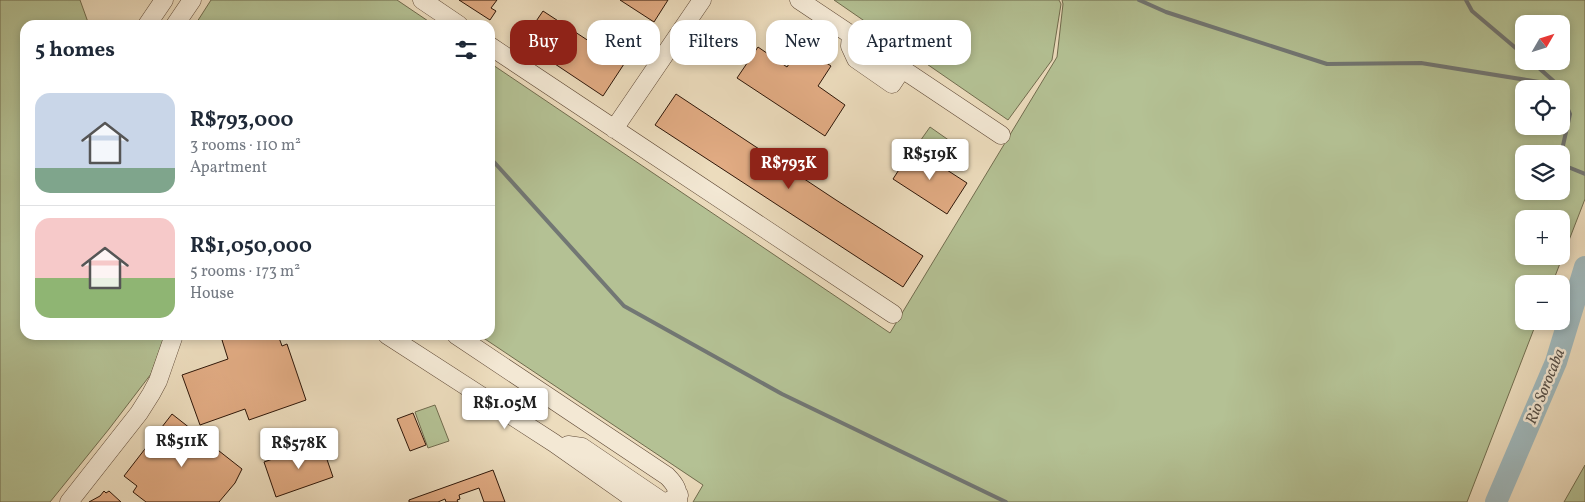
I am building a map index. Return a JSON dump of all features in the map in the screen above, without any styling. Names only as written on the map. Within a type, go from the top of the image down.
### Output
[{"type":"street","points":[[150,20],[164,0]]},
{"type":"street","points":[[156,20],[170,0]]},
{"type":"street","points":[[178,20],[192,0]]},
{"type":"street","points":[[422,0],[452,20]]},
{"type":"street","points":[[614,128],[702,0]]},
{"type":"street","points":[[799,0],[1001,135]]},
{"type":"street","points":[[495,49],[893,314]]},
{"type":"street","points":[[69,502],[139,413],[158,381],[172,340]]},
{"type":"street","points":[[395,340],[554,443],[638,502]]},
{"type":"street","points":[[463,340],[667,476],[677,487],[678,499],[663,502],[582,447],[554,443]]},
{"type":"green space","points":[[0,0],[80,0],[87,20],[20,20],[20,340],[163,340],[151,374],[50,502],[0,502]]},
{"type":"green space","points":[[211,0],[397,0],[427,20],[198,20]]},
{"type":"green space","points":[[834,0],[1059,0],[1061,4],[1052,60],[1008,120],[928,65],[971,65],[971,20],[863,20]]},
{"type":"green space","points":[[1062,0],[1585,0],[1585,199],[1570,238],[1570,210],[1515,210],[1515,265],[1559,265],[1555,275],[1515,275],[1515,330],[1534,330],[1467,502],[693,502],[703,485],[486,340],[495,340],[495,66],[890,333],[1057,57]]},
{"type":"green space","points":[[930,127],[960,148],[948,164],[918,144]]},
{"type":"green space","points":[[435,405],[449,441],[428,448],[415,412]]},
{"type":"green space","points":[[1585,465],[1585,502],[1564,502]]},
{"type":"building","points":[[459,0],[497,0],[491,8],[496,11],[490,20]]},
{"type":"building","points":[[620,0],[668,0],[655,20],[651,20]]},
{"type":"building","points":[[543,11],[557,20],[537,20]]},
{"type":"building","points":[[577,33],[587,40],[587,65],[623,65],[603,96],[556,65],[577,65]]},
{"type":"building","points":[[758,47],[766,53],[766,65],[784,65],[787,67],[788,65],[831,66],[818,86],[845,105],[825,136],[737,78],[746,65],[756,65],[756,50]]},
{"type":"building","points":[[676,94],[923,256],[903,287],[655,125]]},
{"type":"building","points":[[913,148],[967,183],[947,214],[893,179]]},
{"type":"building","points":[[222,340],[280,340],[282,346],[287,344],[306,400],[249,420],[245,409],[200,425],[182,375],[228,359]]},
{"type":"building","points":[[413,413],[426,445],[410,451],[397,419]]},
{"type":"building","points":[[172,414],[242,469],[235,483],[219,502],[146,502],[133,492],[137,486],[124,476]]},
{"type":"building","points":[[321,442],[333,477],[276,497],[264,462]]},
{"type":"building","points":[[493,470],[505,502],[484,502],[479,488],[459,495],[460,499],[457,500],[458,502],[446,502],[445,499],[438,502],[409,502],[409,500]]},
{"type":"building","points":[[104,491],[106,493],[109,491],[121,502],[89,502],[100,496]]},
{"type":"waterway","points":[[1139,0],[1166,12],[1327,64],[1421,63],[1527,80]]},
{"type":"waterway","points":[[1466,0],[1472,11],[1515,47]]},
{"type":"waterway","points":[[1541,70],[1552,80]]},
{"type":"waterway","points":[[1565,135],[1562,150],[1568,167],[1585,174]]},
{"type":"waterway","points":[[495,163],[624,306],[782,394],[1006,502]]},
{"type":"waterway","name":"Rio Sorocaba","points":[[1496,502],[1556,362],[1585,267]]}]
